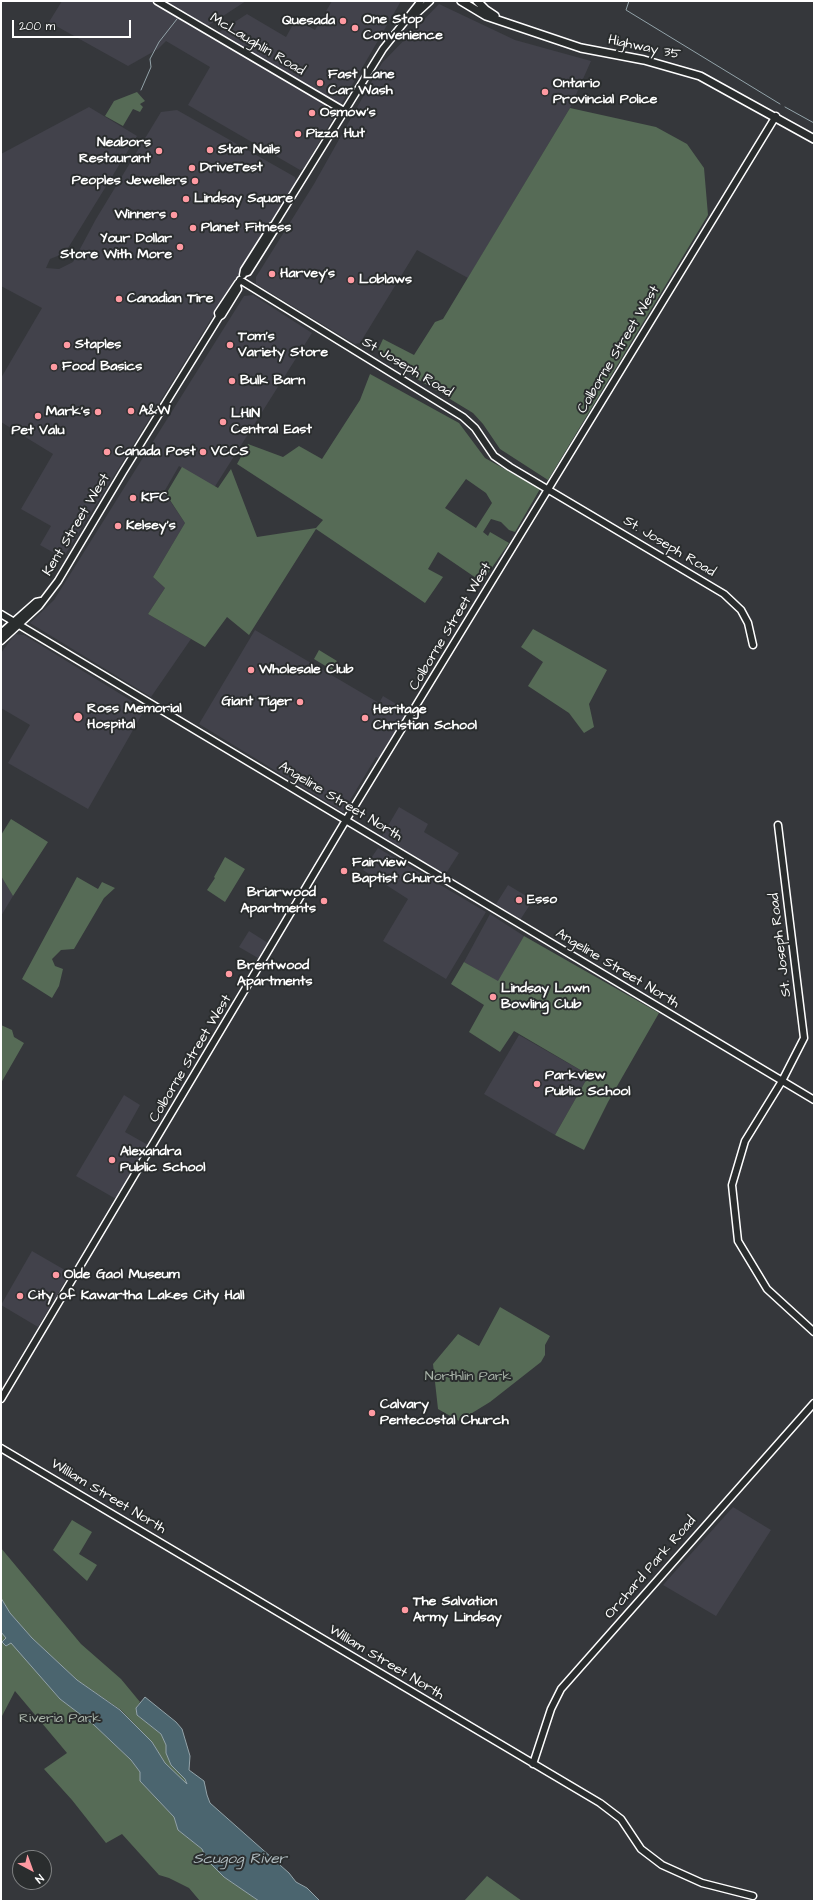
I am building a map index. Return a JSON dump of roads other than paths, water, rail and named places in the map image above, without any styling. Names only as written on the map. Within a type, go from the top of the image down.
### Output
[{"type":"main road","name":"Highway 35","points":[[461,1],[476,11],[505,23],[581,48],[644,60],[694,73],[720,85],[814,139]]},
{"type":"main road","points":[[478,1],[486,10],[505,23]]},
{"type":"street","name":"McLaughlin Road","points":[[157,1],[344,111]]},
{"type":"street","name":"Kent Street West","points":[[1,641],[15,623],[36,602],[41,601],[61,576],[110,492],[218,317],[222,315],[238,290],[237,286],[240,280],[245,273],[248,272],[275,229],[274,226],[383,48],[421,1]]},
{"type":"street","name":"Kent Street West","points":[[408,18],[417,13],[430,1]]},
{"type":"street","name":"Colborne Street West","points":[[1,1399],[347,821],[776,116]]},
{"type":"street","name":"St Joseph Road","points":[[240,280],[463,417],[475,428],[494,456],[549,489]]},
{"type":"street","name":"St. Joseph Road","points":[[549,489],[724,594],[741,610],[748,623],[754,645]]},
{"type":"street","name":"Angeline Street North","points":[[1,614],[814,1100]]},
{"type":"street","name":"Kent Street West","points":[[1,633],[15,623]]},
{"type":"street","name":"St. Joseph Road","points":[[778,825],[785,867],[790,926],[804,1038],[782,1081],[745,1141],[732,1185],[738,1241],[767,1289],[814,1332]]},
{"type":"street","name":"Orchard Park Road","points":[[533,1764],[551,1710],[560,1689],[814,1403]]},
{"type":"street","name":"William Street North","points":[[1,1448],[613,1812],[621,1819],[641,1849],[662,1865],[702,1883],[753,1896]]},
{"type":"water","name":"Scugog River","points":[[1,1598],[10,1613],[32,1638],[77,1680],[120,1710],[152,1742],[165,1763],[187,1784],[185,1779],[171,1765],[166,1753],[166,1745],[161,1734],[137,1715],[136,1708],[145,1697],[176,1722],[182,1729],[190,1756],[189,1770],[204,1781],[210,1803],[289,1873],[296,1882],[307,1888],[320,1901],[259,1901],[224,1877],[207,1860],[202,1849],[178,1830],[174,1817],[140,1781],[140,1772],[131,1760],[93,1724],[60,1699],[11,1643],[6,1646],[2,1642],[6,1638],[1,1632]]},
{"type":"waterway","points":[[629,1],[626,10],[780,104]]},
{"type":"waterway","points":[[141,90],[151,67],[150,59],[159,42],[177,19]]},
{"type":"waterway","points":[[785,107],[814,123]]},
{"type":"place","name":"Quesada","points":[[343,21]]},
{"type":"place","name":"One Stop Convenience","points":[[355,28]]},
{"type":"place","name":"Fast Lane Car Wash","points":[[320,83]]},
{"type":"place","name":"Ontario Provincial Police","points":[[545,92]]},
{"type":"place","name":"Osmow's","points":[[312,113]]},
{"type":"place","name":"Pizza Hut","points":[[298,134]]},
{"type":"place","name":"Star Nails","points":[[210,150]]},
{"type":"place","name":"Neabors Restaurant","points":[[159,151]]},
{"type":"place","name":"DriveTest","points":[[192,168]]},
{"type":"place","name":"Peoples Jewellers","points":[[195,181]]},
{"type":"place","name":"Lindsay Square","points":[[186,199]]},
{"type":"place","name":"Winners","points":[[174,215]]},
{"type":"place","name":"Planet Fitness","points":[[193,228]]},
{"type":"place","name":"Your Dollar Store With More","points":[[180,247]]},
{"type":"place","name":"Harvey's","points":[[272,274]]},
{"type":"place","name":"Loblaws","points":[[351,280]]},
{"type":"place","name":"Canadian Tire","points":[[119,299]]},
{"type":"place","name":"Staples","points":[[67,345]]},
{"type":"place","name":"Tom's Variety Store","points":[[230,345]]},
{"type":"place","name":"Food Basics","points":[[54,367]]},
{"type":"place","name":"Bulk Barn","points":[[232,381]]},
{"type":"place","name":"A&W","points":[[131,411]]},
{"type":"place","name":"Mark's","points":[[98,412]]},
{"type":"place","name":"Pet Valu","points":[[38,416]]},
{"type":"place","name":"LHIN Central East","points":[[223,422]]},
{"type":"place","name":"Canada Post","points":[[107,452]]},
{"type":"place","name":"VCCS","points":[[203,452]]},
{"type":"place","name":"KFC","points":[[133,498]]},
{"type":"place","name":"Kelsey's","points":[[118,526]]},
{"type":"place","name":"Wholesale Club","points":[[251,670]]},
{"type":"place","name":"Giant Tiger","points":[[300,702]]},
{"type":"place","name":"Ross Memorial Hospital","points":[[78,717]]},
{"type":"place","name":"Heritage Christian School","points":[[365,718]]},
{"type":"place","name":"Fairview Baptist Church","points":[[344,871]]},
{"type":"place","name":"Esso","points":[[519,900]]},
{"type":"place","name":"Briarwood Apartments","points":[[324,901]]},
{"type":"place","name":"Brentwood Apartments","points":[[229,974]]},
{"type":"place","name":"Lindsay Lawn Bowling Club","points":[[493,997]]},
{"type":"place","name":"Parkview Public School","points":[[537,1084]]},
{"type":"place","name":"Alexandra Public School","points":[[112,1160]]},
{"type":"place","name":"Olde Gaol Museum","points":[[56,1275]]},
{"type":"place","name":"City of Kawartha Lakes City Hall","points":[[20,1296]]},
{"type":"place","name":"Calvary Pentecostal Church","points":[[372,1413]]},
{"type":"place","name":"The Salvation Army Lindsay","points":[[405,1610]]},
{"type":"park label","name":"Northlin Park","points":[[468,1377]]},
{"type":"park label","name":"Riveria Park","points":[[60,1719]]}]
